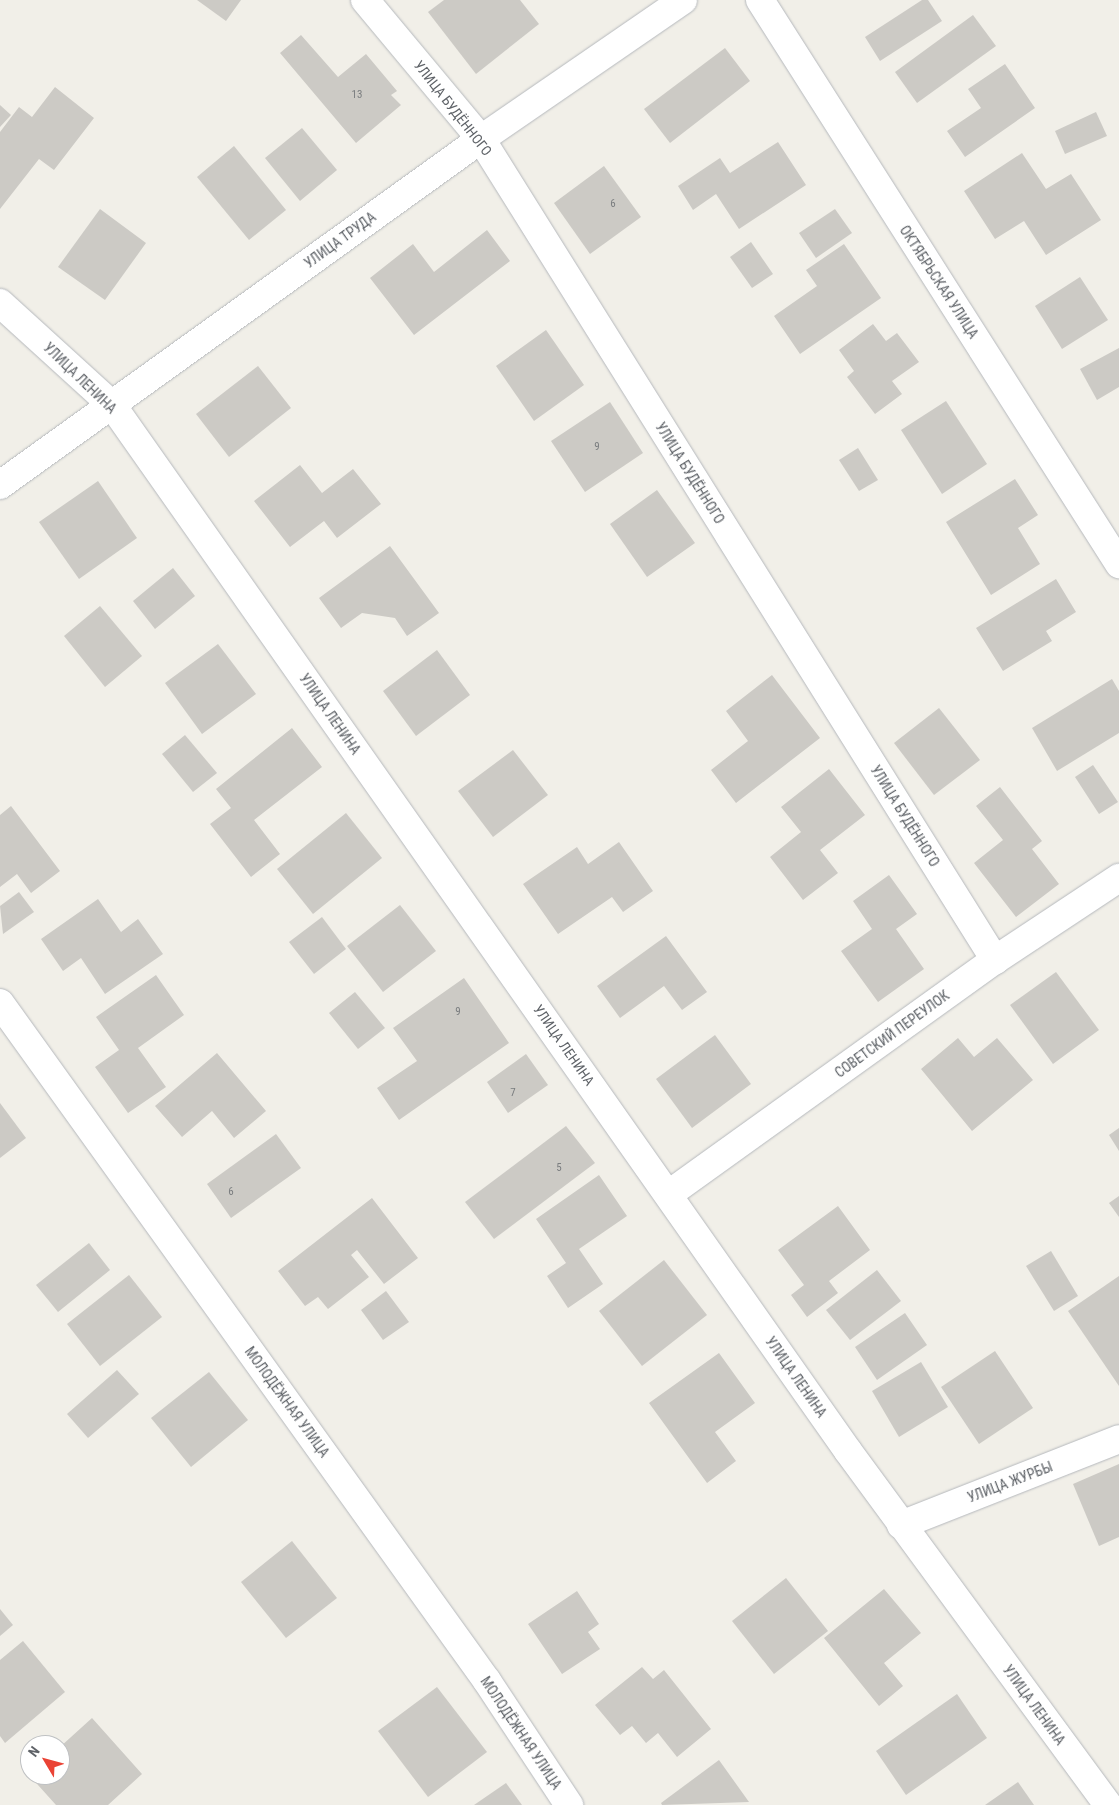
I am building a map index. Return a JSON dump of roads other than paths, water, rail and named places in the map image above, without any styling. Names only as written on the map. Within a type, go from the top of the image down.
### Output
[{"type":"street","name":"УЛИЦА БУДЁННОГО","points":[[365,0],[481,139],[995,960]]},
{"type":"street","name":"УЛИЦА ТРУДА","points":[[0,485],[481,139],[683,0]]},
{"type":"street","name":"ОКТЯБРЬСКАЯ УЛИЦА","points":[[760,0],[1119,564]]},
{"type":"street","name":"УЛИЦА ЛЕНИНА","points":[[0,303],[112,405],[901,1525],[1108,1805]]},
{"type":"street","name":"СОВЕТСКИЙ ПЕРЕУЛОК","points":[[669,1194],[995,960],[1119,878]]},
{"type":"street","name":"МОЛОДЁЖНАЯ УЛИЦА","points":[[0,1003],[487,1681],[569,1805]]},
{"type":"street","name":"УЛИЦА ЖУРБЫ","points":[[901,1525],[1119,1439]]}]
